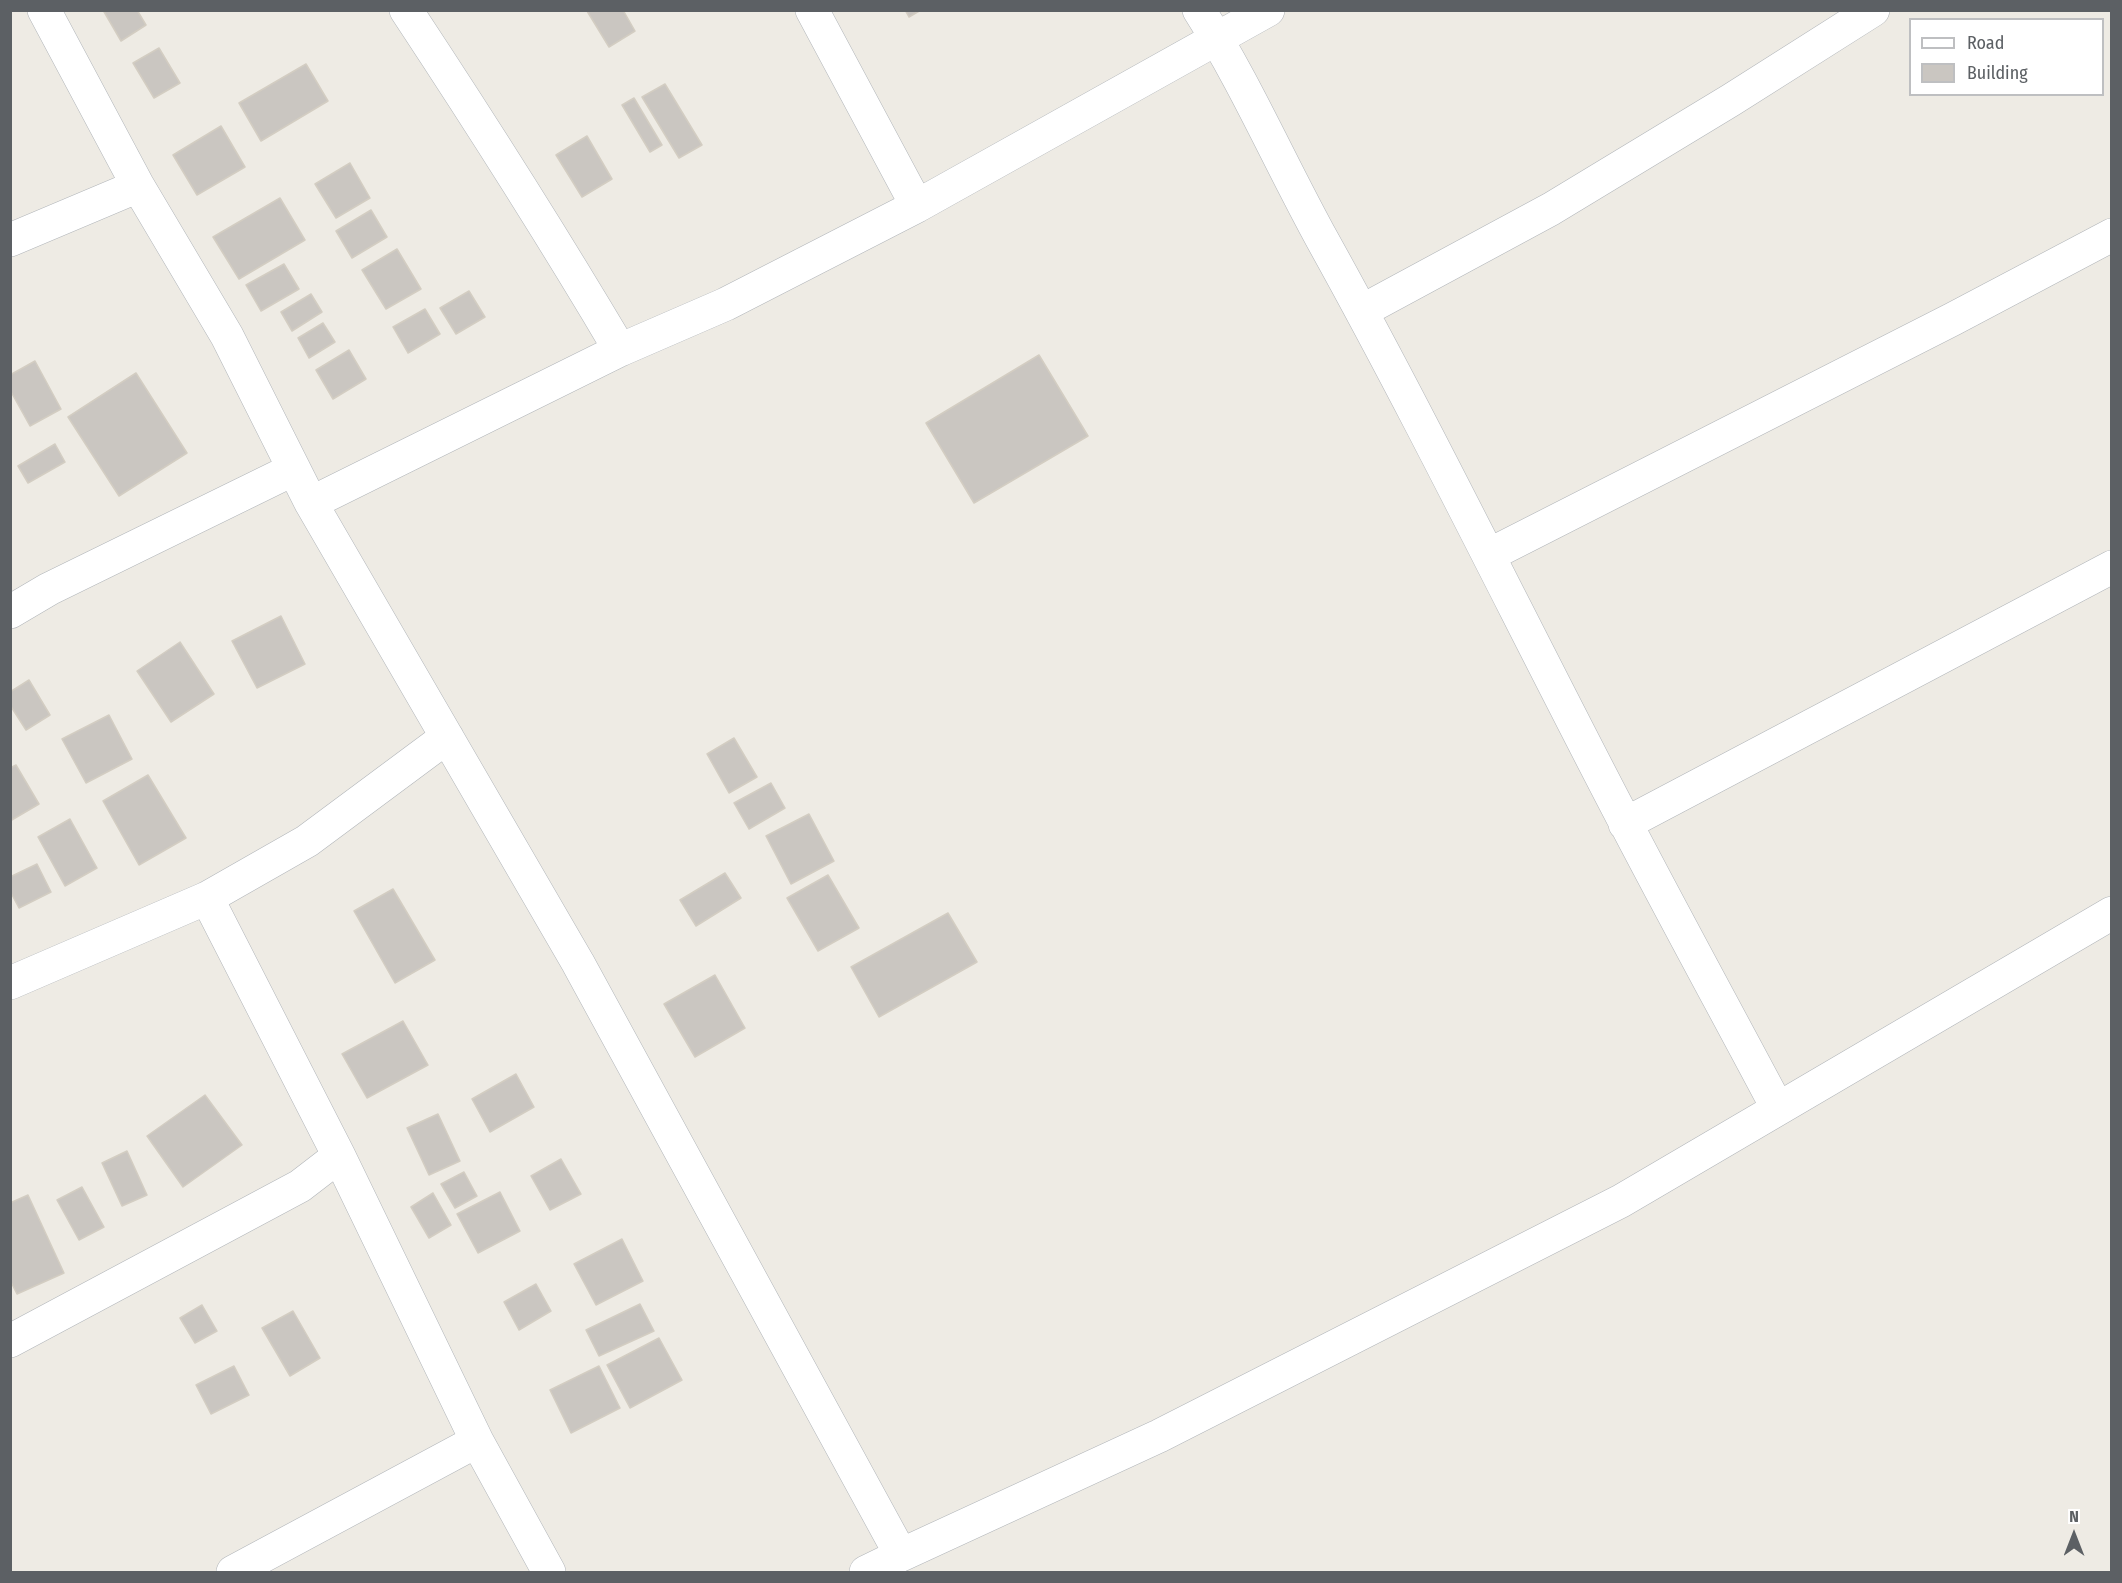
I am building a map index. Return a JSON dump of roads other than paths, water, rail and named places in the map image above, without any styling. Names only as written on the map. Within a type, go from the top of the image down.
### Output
[{"type":"street","points":[[44,10],[138,186],[227,336],[312,503],[578,963],[901,1555]]},
{"type":"street","points":[[406,10],[554,239],[620,350]]},
{"type":"street","points":[[812,10],[917,206]]},
{"type":"street","points":[[1199,10],[1217,38],[1300,200],[1362,311],[1625,824],[1778,1108]]},
{"type":"street","points":[[312,503],[620,350],[726,304],[917,206],[1268,10]]},
{"type":"street","points":[[1362,311],[1551,209],[1731,100],[1873,10]]},
{"type":"street","points":[[10,240],[138,186]]},
{"type":"street","points":[[1489,555],[1953,319],[2112,235]]},
{"type":"street","points":[[10,612],[49,590],[294,469]]},
{"type":"street","points":[[1625,824],[2112,567]]},
{"type":"street","points":[[10,983],[207,898],[307,841],[447,737]]},
{"type":"street","points":[[207,898],[339,1156],[477,1441],[549,1572]]},
{"type":"street","points":[[866,1572],[1159,1436],[1622,1201],[2112,913]]},
{"type":"street","points":[[10,1341],[291,1191],[339,1156]]},
{"type":"street","points":[[233,1572],[477,1441]]}]
